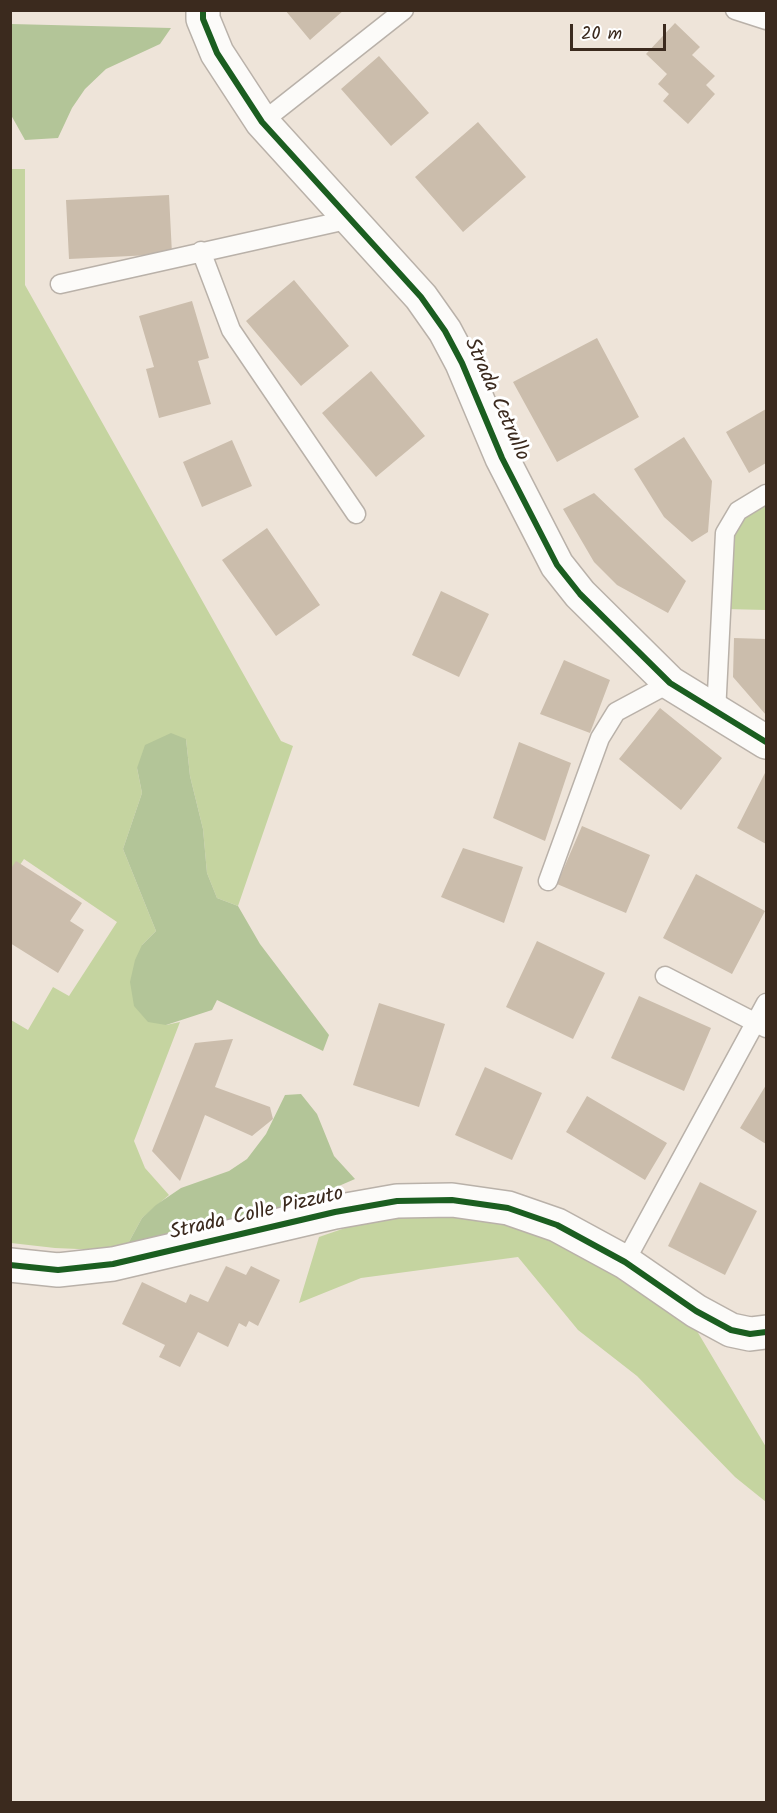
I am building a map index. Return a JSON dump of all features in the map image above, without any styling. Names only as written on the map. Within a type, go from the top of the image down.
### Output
[{"type":"street","name":"Strada Cetrullo","points":[[202,10],[203,19],[218,53],[262,122],[421,297],[445,331],[462,363],[502,458],[557,565],[580,594],[670,683],[766,742]]},
{"type":"street","name":"Strada Colle Pizzuto","points":[[10,1265],[58,1270],[113,1264],[335,1212],[397,1201],[452,1200],[508,1208],[557,1225],[625,1262],[696,1311],[731,1330],[750,1334],[766,1332]]},
{"type":"lane","points":[[262,122],[404,10]]},
{"type":"lane","points":[[735,10],[766,20]]},
{"type":"lane","points":[[60,284],[351,219]]},
{"type":"lane","points":[[201,251],[231,330],[356,513]]},
{"type":"lane","points":[[716,713],[725,533],[738,510],[766,494]]},
{"type":"lane","points":[[548,881],[600,738],[616,712],[670,683]]},
{"type":"lane","points":[[665,976],[761,1026]]},
{"type":"lane","points":[[625,1262],[761,1026],[766,1003]]},
{"type":"green space","points":[[10,24],[171,28],[160,44],[106,69],[85,89],[72,108],[58,138],[25,140],[11,115]]},
{"type":"green space","points":[[11,169],[25,169],[25,285],[281,741],[293,746],[238,906],[217,898],[207,873],[203,829],[190,776],[186,739],[137,768],[142,793],[123,849],[156,931],[142,945],[166,1025],[180,1022],[134,1141],[145,1168],[169,1195],[142,1218],[124,1251],[55,1248],[11,1243],[11,1020],[28,1030],[53,987],[69,996],[117,922],[24,859],[11,878]]},
{"type":"green space","points":[[766,501],[766,610],[726,609],[734,526],[754,507]]},
{"type":"green space","points":[[171,733],[186,739],[190,776],[203,829],[207,873],[217,898],[238,906],[260,944],[329,1035],[323,1051],[217,1000],[212,1010],[166,1025],[148,1022],[134,1006],[130,982],[135,960],[142,945],[156,931],[123,849],[142,793],[137,768],[145,745]]},
{"type":"green space","points":[[301,1094],[317,1114],[334,1156],[355,1179],[304,1201],[124,1251],[142,1218],[156,1205],[181,1188],[229,1171],[247,1159],[266,1134],[285,1095]]},
{"type":"green space","points":[[461,1213],[597,1251],[694,1326],[766,1447],[766,1502],[735,1477],[637,1376],[578,1330],[518,1257],[361,1278],[299,1303],[319,1237],[377,1217]]},
{"type":"building","points":[[285,10],[344,10],[310,40]]},
{"type":"building","points":[[675,23],[700,47],[692,55],[715,76],[706,85],[715,94],[688,124],[663,101],[669,94],[658,84],[667,74],[646,54]]},
{"type":"building","points":[[379,56],[429,113],[391,146],[341,89]]},
{"type":"building","points":[[478,122],[526,177],[463,232],[415,177]]},
{"type":"building","points":[[169,195],[172,254],[69,259],[66,200]]},
{"type":"building","points":[[294,280],[349,346],[301,386],[246,321]]},
{"type":"building","points":[[192,301],[209,358],[198,361],[211,404],[159,418],[146,369],[154,367],[139,316]]},
{"type":"building","points":[[597,338],[639,417],[557,462],[513,382]]},
{"type":"building","points":[[371,371],[425,436],[376,477],[322,413]]},
{"type":"building","points":[[766,409],[766,463],[749,473],[726,432]]},
{"type":"building","points":[[684,437],[712,481],[708,532],[692,542],[664,517],[634,469]]},
{"type":"building","points":[[232,440],[252,486],[202,507],[183,462]]},
{"type":"building","points":[[594,493],[686,581],[668,613],[617,585],[594,562],[563,509]]},
{"type":"building","points":[[267,528],[320,605],[276,636],[222,560]]},
{"type":"building","points":[[441,591],[489,614],[459,677],[412,655]]},
{"type":"building","points":[[734,638],[766,639],[766,715],[733,677]]},
{"type":"building","points":[[564,660],[610,680],[590,733],[540,714]]},
{"type":"building","points":[[660,708],[722,758],[681,810],[619,759]]},
{"type":"building","points":[[519,742],[571,763],[545,841],[493,818]]},
{"type":"building","points":[[766,771],[766,844],[737,828]]},
{"type":"building","points":[[582,826],[650,855],[626,913],[557,884]]},
{"type":"building","points":[[463,848],[523,867],[504,923],[441,897]]},
{"type":"building","points":[[16,861],[82,903],[70,921],[84,930],[58,973],[10,943],[10,870]]},
{"type":"building","points":[[696,874],[765,911],[732,974],[663,938]]},
{"type":"building","points":[[537,941],[605,973],[573,1039],[506,1007]]},
{"type":"building","points":[[639,996],[711,1028],[684,1091],[611,1058]]},
{"type":"building","points":[[379,1003],[445,1024],[419,1107],[353,1085]]},
{"type":"building","points":[[233,1039],[215,1087],[270,1107],[273,1119],[252,1136],[205,1115],[180,1181],[152,1151],[195,1043]]},
{"type":"building","points":[[485,1067],[542,1093],[512,1160],[455,1135]]},
{"type":"building","points":[[766,1085],[766,1144],[740,1128]]},
{"type":"building","points":[[587,1096],[667,1143],[645,1180],[566,1132]]},
{"type":"building","points":[[700,1182],[757,1211],[725,1275],[668,1246]]},
{"type":"building","points":[[226,1266],[246,1275],[251,1266],[280,1280],[258,1326],[249,1321],[246,1327],[239,1323],[228,1347],[198,1332],[180,1367],[159,1357],[165,1345],[122,1324],[142,1282],[186,1303],[190,1294],[208,1302]]},
{"type":"cycle path","points":[[203,10],[203,19],[217,53],[262,122],[421,297],[445,331],[462,363],[502,458],[557,565],[580,594],[670,683],[766,742]]},
{"type":"cycle path","points":[[10,1265],[58,1270],[113,1264],[335,1212],[397,1201],[452,1200],[508,1208],[557,1225],[625,1262],[696,1311],[731,1330],[750,1334],[766,1332]]}]
